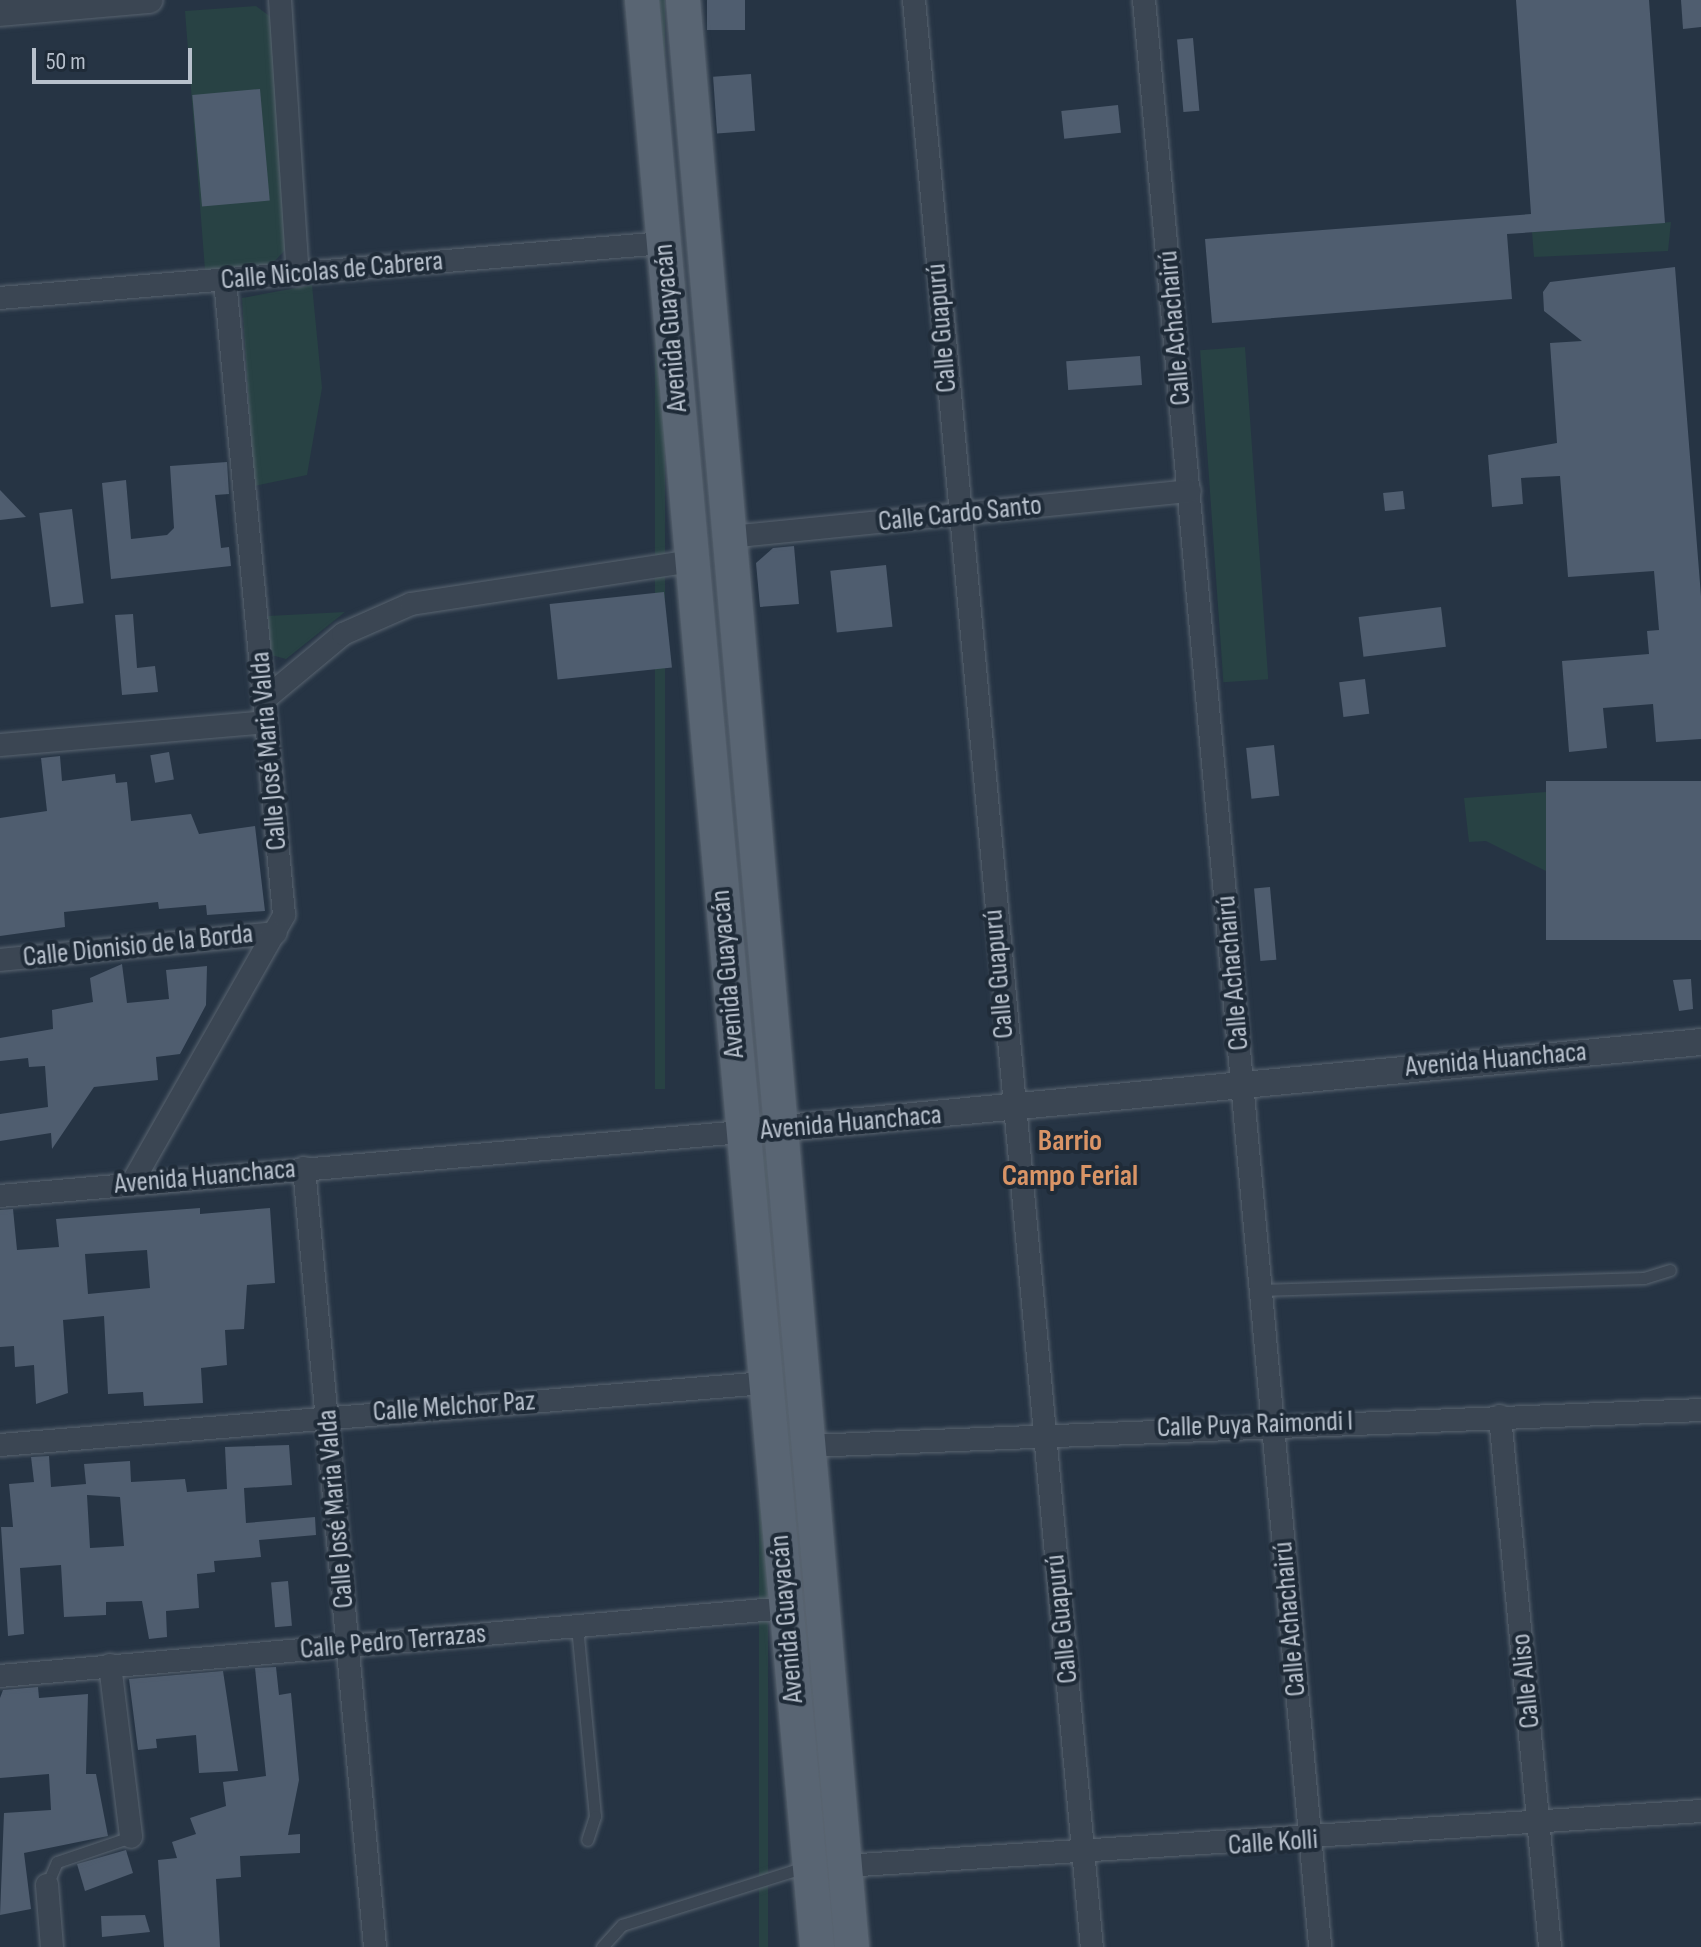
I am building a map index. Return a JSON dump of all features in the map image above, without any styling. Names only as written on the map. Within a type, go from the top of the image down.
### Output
[{"type":"main road","name":"Avenida Guayacán","points":[[642,0],[817,1947]]},
{"type":"main road","name":"Avenida Guayacán","points":[[683,0],[852,1947]]},
{"type":"street","points":[[0,13],[149,0]]},
{"type":"street","points":[[280,0],[298,275]]},
{"type":"street","name":"Calle Guapurú","points":[[914,0],[1011,1109],[1092,1947]]},
{"type":"street","name":"Calle Achachairú","points":[[1144,0],[1320,1947]]},
{"type":"street","name":"Calle Nicolas de Cabrera","points":[[0,298],[664,243]]},
{"type":"street","name":"Calle José Maria Valda","points":[[132,1183],[284,915],[225,280]]},
{"type":"street","name":"Calle Cardo Santo","points":[[729,537],[1190,491]]},
{"type":"street","points":[[265,699],[343,634],[411,604],[692,561]]},
{"type":"street","points":[[0,745],[266,722]]},
{"type":"street","name":"Calle Dionisio de la Borda","points":[[0,960],[276,933]]},
{"type":"street","name":"Avenida Huanchaca","points":[[0,1196],[780,1130],[1701,1042]]},
{"type":"street","name":"Calle José Maria Valda","points":[[304,1168],[375,1947]]},
{"type":"street","name":"Calle Melchor Paz","points":[[0,1445],[327,1416],[765,1383]]},
{"type":"street","name":"Calle Puya Raimondi I","points":[[809,1446],[1273,1423],[1701,1410]]},
{"type":"street","name":"Calle Aliso","points":[[1500,1416],[1550,1947]]},
{"type":"street","name":"Calle Pedro Terrazas","points":[[0,1676],[786,1608]]},
{"type":"street","points":[[110,1665],[131,1837]]},
{"type":"street","name":"Calle Kolli","points":[[844,1866],[1310,1841],[1701,1811]]},
{"type":"street","points":[[47,1885],[52,1947]]},
{"type":"lane","points":[[1260,1290],[1644,1278],[1670,1270]]},
{"type":"lane","points":[[577,1626],[595,1816],[587,1840]]},
{"type":"lane","points":[[47,1885],[57,1862],[131,1837]]},
{"type":"lane","points":[[602,1947],[622,1925],[810,1866]]},
{"type":"green space","points":[[655,0],[665,0],[665,1089],[655,1089]]},
{"type":"green space","points":[[256,6],[272,18],[285,250],[272,264],[205,270],[185,11]]},
{"type":"green space","points":[[1671,222],[1668,251],[1534,257],[1532,232]]},
{"type":"green space","points":[[312,285],[322,388],[307,475],[254,486],[242,298]]},
{"type":"green space","points":[[1245,347],[1268,679],[1223,682],[1200,350]]},
{"type":"green space","points":[[345,612],[286,659],[271,655],[268,616]]},
{"type":"green space","points":[[1546,792],[1552,874],[1486,841],[1469,842],[1464,798]]},
{"type":"green space","points":[[759,1157],[768,1157],[768,1947],[759,1947]]},
{"type":"building","points":[[707,0],[745,0],[745,30],[707,30]]},
{"type":"building","points":[[1516,0],[1649,0],[1665,223],[1507,234],[1512,299],[1212,323],[1205,239],[1531,214]]},
{"type":"building","points":[[1681,0],[1701,0],[1701,27],[1683,29]]},
{"type":"building","points":[[1193,38],[1199,111],[1183,112],[1177,39]]},
{"type":"building","points":[[751,74],[755,131],[717,134],[713,77]]},
{"type":"building","points":[[260,89],[270,201],[202,207],[192,95]]},
{"type":"building","points":[[1118,105],[1121,133],[1064,139],[1061,111]]},
{"type":"building","points":[[1675,267],[1701,596],[1701,739],[1656,742],[1653,704],[1603,708],[1607,748],[1569,752],[1562,661],[1649,654],[1647,631],[1659,630],[1654,571],[1568,577],[1560,476],[1521,478],[1523,504],[1492,507],[1488,455],[1557,443],[1550,343],[1582,341],[1544,311],[1543,292],[1550,282]]},
{"type":"building","points":[[1140,356],[1142,385],[1068,390],[1066,361]]},
{"type":"building","points":[[227,462],[229,494],[215,495],[221,548],[229,547],[231,566],[111,579],[102,483],[126,480],[131,539],[167,535],[174,528],[170,466]]},
{"type":"building","points":[[0,490],[26,517],[0,520]]},
{"type":"building","points":[[1403,491],[1405,509],[1385,511],[1383,493]]},
{"type":"building","points":[[72,509],[84,603],[51,607],[39,513]]},
{"type":"building","points":[[794,546],[799,604],[760,607],[756,563],[773,548]]},
{"type":"building","points":[[886,565],[892,627],[837,633],[830,571]]},
{"type":"building","points":[[664,592],[672,668],[558,680],[550,604]]},
{"type":"building","points":[[1441,607],[1446,647],[1363,657],[1359,617]]},
{"type":"building","points":[[133,614],[137,668],[155,666],[158,692],[122,695],[115,615]]},
{"type":"building","points":[[1365,679],[1369,714],[1343,717],[1339,682]]},
{"type":"building","points":[[1274,745],[1279,796],[1251,799],[1246,748]]},
{"type":"building","points":[[169,752],[174,780],[155,783],[150,755]]},
{"type":"building","points":[[60,756],[62,781],[115,774],[116,783],[127,782],[131,821],[191,814],[199,834],[255,826],[265,911],[207,915],[206,905],[159,909],[158,902],[64,912],[65,927],[0,936],[0,818],[47,811],[41,758]]},
{"type":"building","points":[[1546,781],[1701,781],[1701,940],[1546,940]]},
{"type":"building","points":[[1270,887],[1276,960],[1260,961],[1254,888]]},
{"type":"building","points":[[122,964],[127,1003],[169,999],[166,970],[207,966],[206,1005],[180,1054],[156,1057],[158,1080],[94,1087],[52,1149],[51,1133],[0,1141],[0,1114],[48,1107],[45,1066],[29,1067],[28,1058],[0,1061],[0,1038],[53,1029],[52,1010],[93,1002],[90,978]]},
{"type":"building","points":[[1691,979],[1693,1009],[1679,1011],[1673,980]]},
{"type":"building","points":[[200,1208],[200,1214],[270,1208],[275,1283],[247,1285],[244,1329],[225,1330],[227,1365],[201,1368],[203,1403],[144,1406],[143,1392],[108,1394],[104,1316],[63,1320],[68,1393],[36,1404],[34,1365],[15,1367],[14,1346],[0,1347],[0,1210],[13,1209],[17,1250],[59,1247],[56,1219]],"holes":[[[147,1250],[150,1288],[88,1294],[85,1254]]]},
{"type":"building","points":[[289,1445],[292,1485],[244,1488],[246,1523],[315,1517],[316,1535],[259,1540],[261,1557],[214,1561],[215,1572],[197,1574],[199,1608],[166,1611],[167,1637],[149,1639],[142,1601],[106,1602],[106,1615],[64,1617],[61,1565],[20,1568],[24,1634],[8,1636],[1,1527],[13,1527],[9,1484],[34,1482],[31,1457],[49,1456],[51,1487],[86,1484],[84,1464],[130,1461],[131,1482],[185,1479],[187,1492],[227,1489],[225,1447]],"holes":[[[87,1495],[120,1497],[124,1546],[90,1548]]]},
{"type":"building","points":[[288,1581],[292,1626],[275,1627],[271,1582]]},
{"type":"building","points":[[276,1667],[279,1695],[291,1693],[299,1780],[288,1835],[300,1834],[300,1853],[240,1856],[241,1877],[216,1879],[220,1947],[164,1947],[158,1860],[177,1858],[172,1842],[196,1834],[190,1818],[226,1806],[223,1782],[266,1776],[255,1668]]},
{"type":"building","points":[[223,1671],[238,1771],[199,1773],[196,1735],[156,1739],[157,1748],[138,1750],[129,1679]]},
{"type":"building","points":[[38,1687],[39,1698],[88,1694],[86,1774],[96,1774],[108,1836],[24,1853],[31,1909],[0,1915],[4,1813],[51,1810],[49,1774],[0,1778],[0,1698],[3,1690]]},
{"type":"building","points":[[126,1850],[133,1873],[85,1891],[77,1864]]},
{"type":"building","points":[[145,1915],[150,1932],[102,1937],[101,1916]]},
{"type":"district","name":"Barrio Campo Ferial","points":[[1070,1158]]}]
